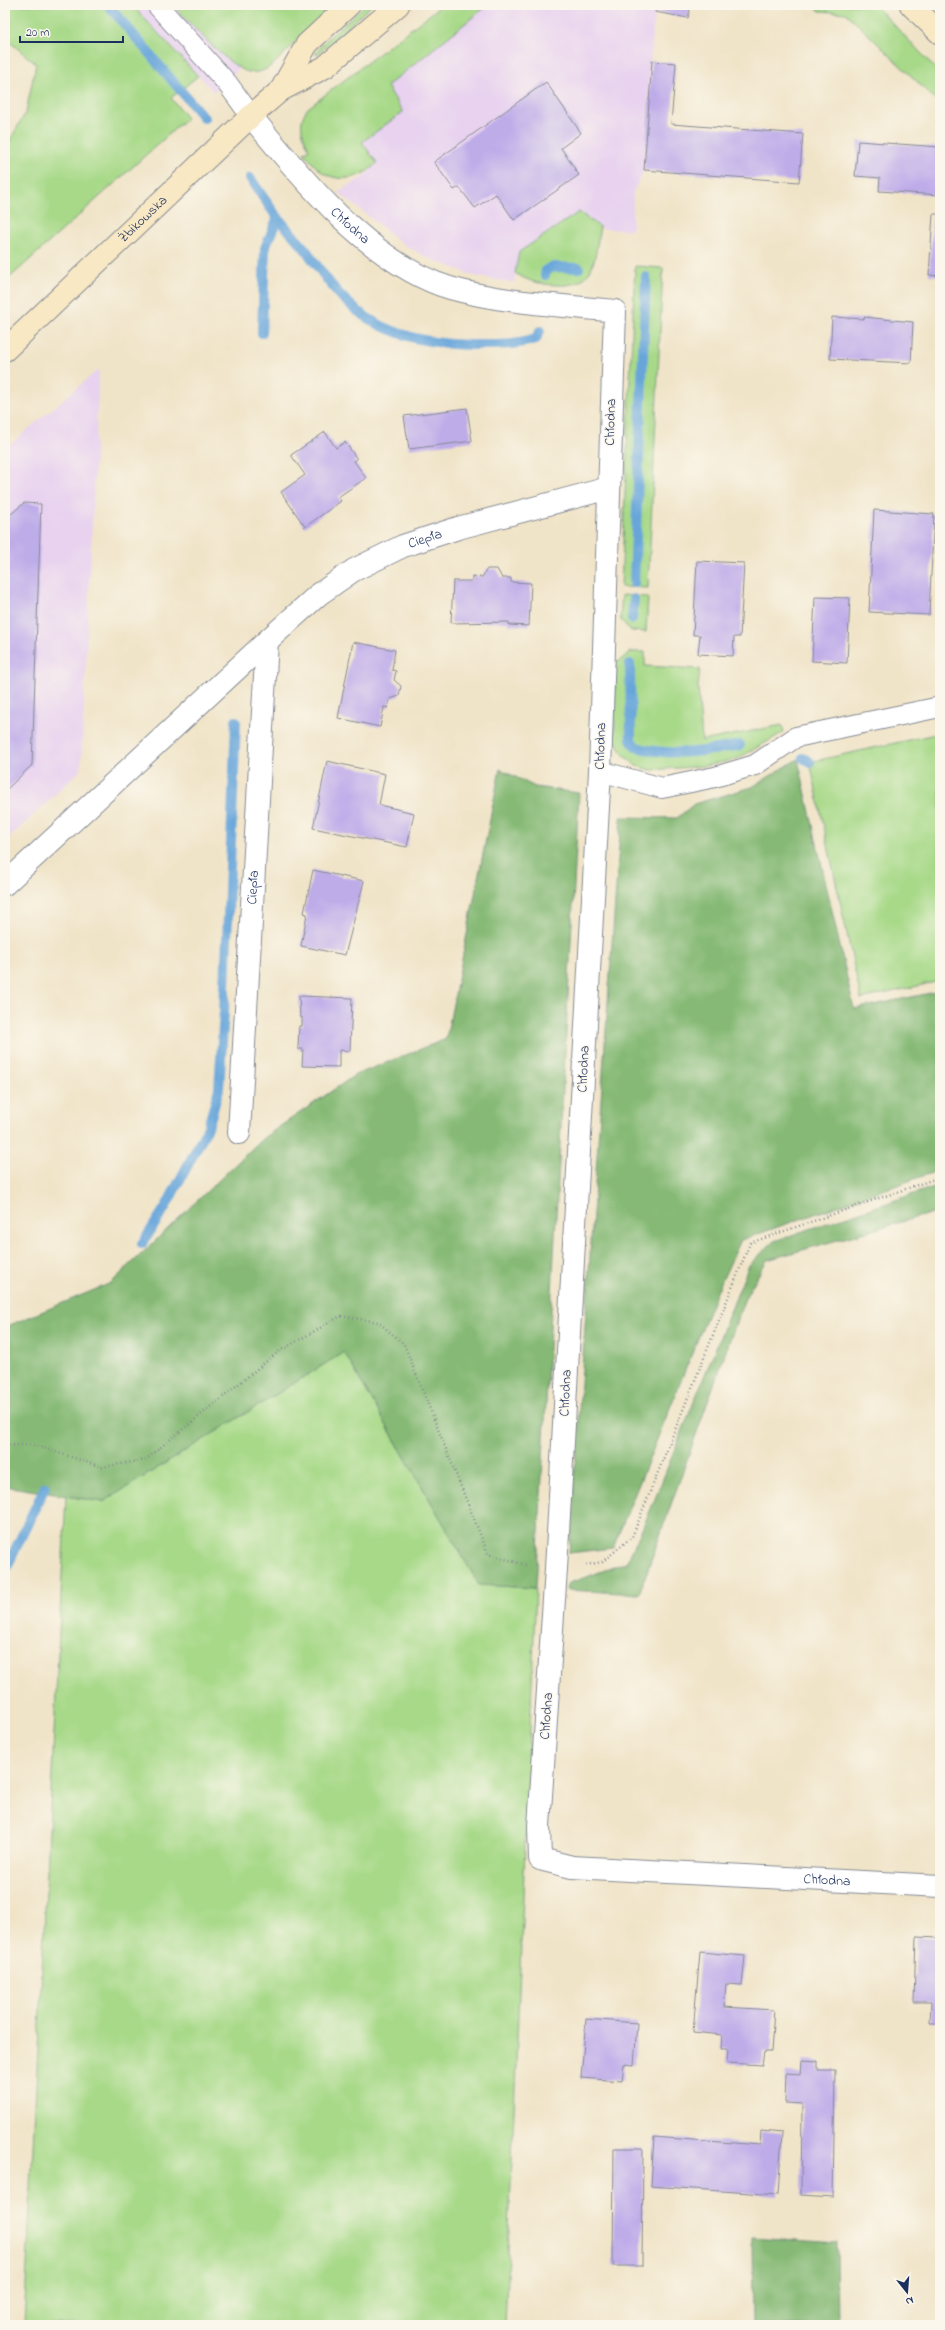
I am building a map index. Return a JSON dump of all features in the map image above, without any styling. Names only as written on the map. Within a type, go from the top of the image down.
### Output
[{"type":"main road","name":"Żbikowska","points":[[281,90],[307,44],[349,5]]},
{"type":"main road","name":"Żbikowska","points":[[5,350],[251,116],[281,90],[326,67],[398,5]]},
{"type":"main road","points":[[911,5],[940,33]]},
{"type":"street","name":"Chłodna","points":[[251,116],[286,160],[341,218],[372,245],[410,270],[448,287],[473,294],[615,311],[600,771],[556,1569],[539,1826],[540,1859],[572,1867],[940,1886]]},
{"type":"street","name":"Ciepła","points":[[5,884],[318,595],[354,570],[403,546],[458,528],[609,488]]},
{"type":"street","name":"Ciepła","points":[[239,1133],[267,642]]},
{"type":"lane","points":[[157,5],[228,83],[251,116]]},
{"type":"lane","points":[[600,771],[662,788],[715,777],[755,765],[796,737],[940,707]]},
{"type":"path","points":[[5,1445],[34,1445],[102,1467],[145,1460],[278,1352],[341,1316],[378,1322],[404,1344],[488,1554],[539,1569],[556,1569],[602,1562],[632,1536],[750,1243],[940,1177]]},
{"type":"shaded area","points":[[132,5],[307,5],[214,92]]},
{"type":"shaded area","points":[[488,5],[657,5],[652,35],[644,170],[633,192],[632,230],[603,229],[578,212],[519,252],[514,283],[475,276],[428,258],[403,244],[338,192],[365,176],[377,163],[361,142],[403,112],[387,86]]},
{"type":"shaded area","points":[[99,369],[81,770],[5,842],[5,449]]},
{"type":"green space","points":[[5,5],[132,5],[198,76],[171,98],[187,118],[5,282],[5,149],[26,112],[36,64],[5,38]]},
{"type":"green space","points":[[172,5],[332,5],[274,64],[263,71],[249,72],[241,69],[231,62],[209,43]]},
{"type":"green space","points":[[365,5],[372,5],[317,55],[315,54],[323,43]]},
{"type":"green space","points":[[442,5],[488,5],[387,86],[403,112],[362,142],[377,163],[365,172],[351,178],[336,178],[322,172],[304,153],[309,149],[304,138],[302,123],[308,108]]},
{"type":"green space","points":[[813,5],[875,5],[940,73],[940,104],[846,13],[820,11]]},
{"type":"green space","points":[[579,212],[600,227],[594,261],[585,277],[578,282],[568,285],[554,285],[533,282],[515,273],[519,252]]},
{"type":"green space","points":[[635,266],[663,268],[648,588],[621,587]]},
{"type":"green space","points":[[622,595],[648,597],[646,632],[631,631],[620,619]]},
{"type":"green space","points":[[631,652],[645,652],[645,666],[700,669],[698,687],[702,741],[782,725],[784,732],[737,759],[706,766],[651,770],[636,766],[621,752],[614,738],[616,663]]},
{"type":"green space","points":[[940,733],[940,981],[861,999],[810,762]]},
{"type":"green space","points":[[798,759],[854,1009],[940,991],[940,1170],[741,1240],[719,1287],[613,1548],[569,1553],[621,817],[677,818],[694,804],[752,787]]},
{"type":"green space","points":[[500,769],[535,787],[579,793],[536,1588],[479,1585],[344,1352],[103,1502],[5,1486],[5,1327],[111,1283],[263,1138],[355,1075],[446,1039]]},
{"type":"green space","points":[[940,1185],[940,1211],[767,1260],[745,1298],[639,1594],[566,1590],[567,1584],[627,1562],[650,1511],[749,1265],[774,1241]]},
{"type":"green space","points":[[344,1352],[479,1585],[536,1588],[505,2325],[24,2325],[66,1496],[103,1502]]},
{"type":"green space","points":[[752,2237],[837,2243],[838,2325],[753,2325]]},
{"type":"building","points":[[657,5],[691,5],[688,18],[655,12]]},
{"type":"building","points":[[652,61],[676,63],[671,124],[803,134],[799,182],[644,170]]},
{"type":"building","points":[[546,82],[581,133],[561,148],[579,175],[514,220],[496,194],[475,208],[459,187],[454,190],[434,162]]},
{"type":"building","points":[[858,141],[940,147],[940,195],[879,191],[880,178],[855,176]]},
{"type":"building","points":[[933,214],[940,214],[940,276],[929,275]]},
{"type":"building","points":[[832,317],[864,319],[864,317],[913,322],[911,363],[830,359]]},
{"type":"building","points":[[467,408],[472,441],[409,449],[404,416]]},
{"type":"building","points":[[325,432],[336,448],[345,442],[357,459],[354,461],[366,478],[338,497],[341,501],[305,527],[281,492],[305,475],[291,455]]},
{"type":"building","points":[[24,503],[41,504],[32,765],[5,791],[5,519]]},
{"type":"building","points":[[874,510],[934,514],[929,615],[869,612]]},
{"type":"building","points":[[697,561],[744,563],[740,637],[734,637],[733,656],[698,654],[700,635],[693,635]]},
{"type":"building","points":[[487,569],[497,569],[502,578],[511,578],[511,582],[531,583],[529,626],[509,625],[509,622],[451,623],[453,581],[472,581],[472,576],[482,577]]},
{"type":"building","points":[[815,597],[850,598],[847,663],[812,661]]},
{"type":"building","points":[[353,642],[395,650],[392,670],[396,671],[394,680],[401,686],[399,696],[390,699],[388,708],[384,707],[380,727],[338,718]]},
{"type":"building","points":[[327,761],[385,774],[379,805],[414,813],[407,847],[313,828]]},
{"type":"building","points":[[313,870],[364,881],[345,955],[301,946],[307,914],[304,913]]},
{"type":"building","points":[[299,996],[352,998],[350,1051],[339,1050],[339,1067],[302,1066],[303,1049],[298,1049],[299,1026],[302,1026]]},
{"type":"building","points":[[916,1937],[940,1938],[940,2023],[930,2023],[931,2002],[914,2002]]},
{"type":"building","points":[[700,1952],[745,1956],[742,1985],[726,1984],[724,2007],[774,2010],[771,2052],[764,2052],[762,2065],[727,2063],[728,2049],[721,2049],[722,2035],[693,2032]]},
{"type":"building","points":[[586,2019],[637,2023],[634,2065],[624,2064],[622,2081],[581,2078]]},
{"type":"building","points":[[802,2060],[818,2061],[818,2070],[835,2070],[833,2197],[801,2195],[802,2104],[785,2103],[786,2073],[801,2074]]},
{"type":"building","points":[[761,2131],[782,2133],[778,2195],[651,2186],[654,2137],[760,2145]]},
{"type":"building","points":[[614,2148],[643,2148],[642,2266],[613,2266]]},
{"type":"waterway","points":[[108,5],[204,118]]},
{"type":"waterway","points":[[250,178],[278,218],[306,250],[334,288],[345,300],[372,321],[419,339],[453,344],[495,345],[520,343],[536,339],[540,331]]},
{"type":"waterway","points":[[262,333],[265,248],[278,217]]},
{"type":"waterway","points":[[545,275],[546,270],[552,267],[579,268]]},
{"type":"waterway","points":[[634,583],[646,277]]},
{"type":"waterway","points":[[632,619],[634,599]]},
{"type":"waterway","points":[[630,664],[631,740],[636,747],[675,753],[714,750],[740,745]]},
{"type":"waterway","points":[[142,1244],[165,1208],[208,1127],[219,1089],[224,1012],[236,721]]},
{"type":"waterway","points":[[803,758],[810,762]]},
{"type":"waterway","points":[[5,1571],[45,1487]]}]
